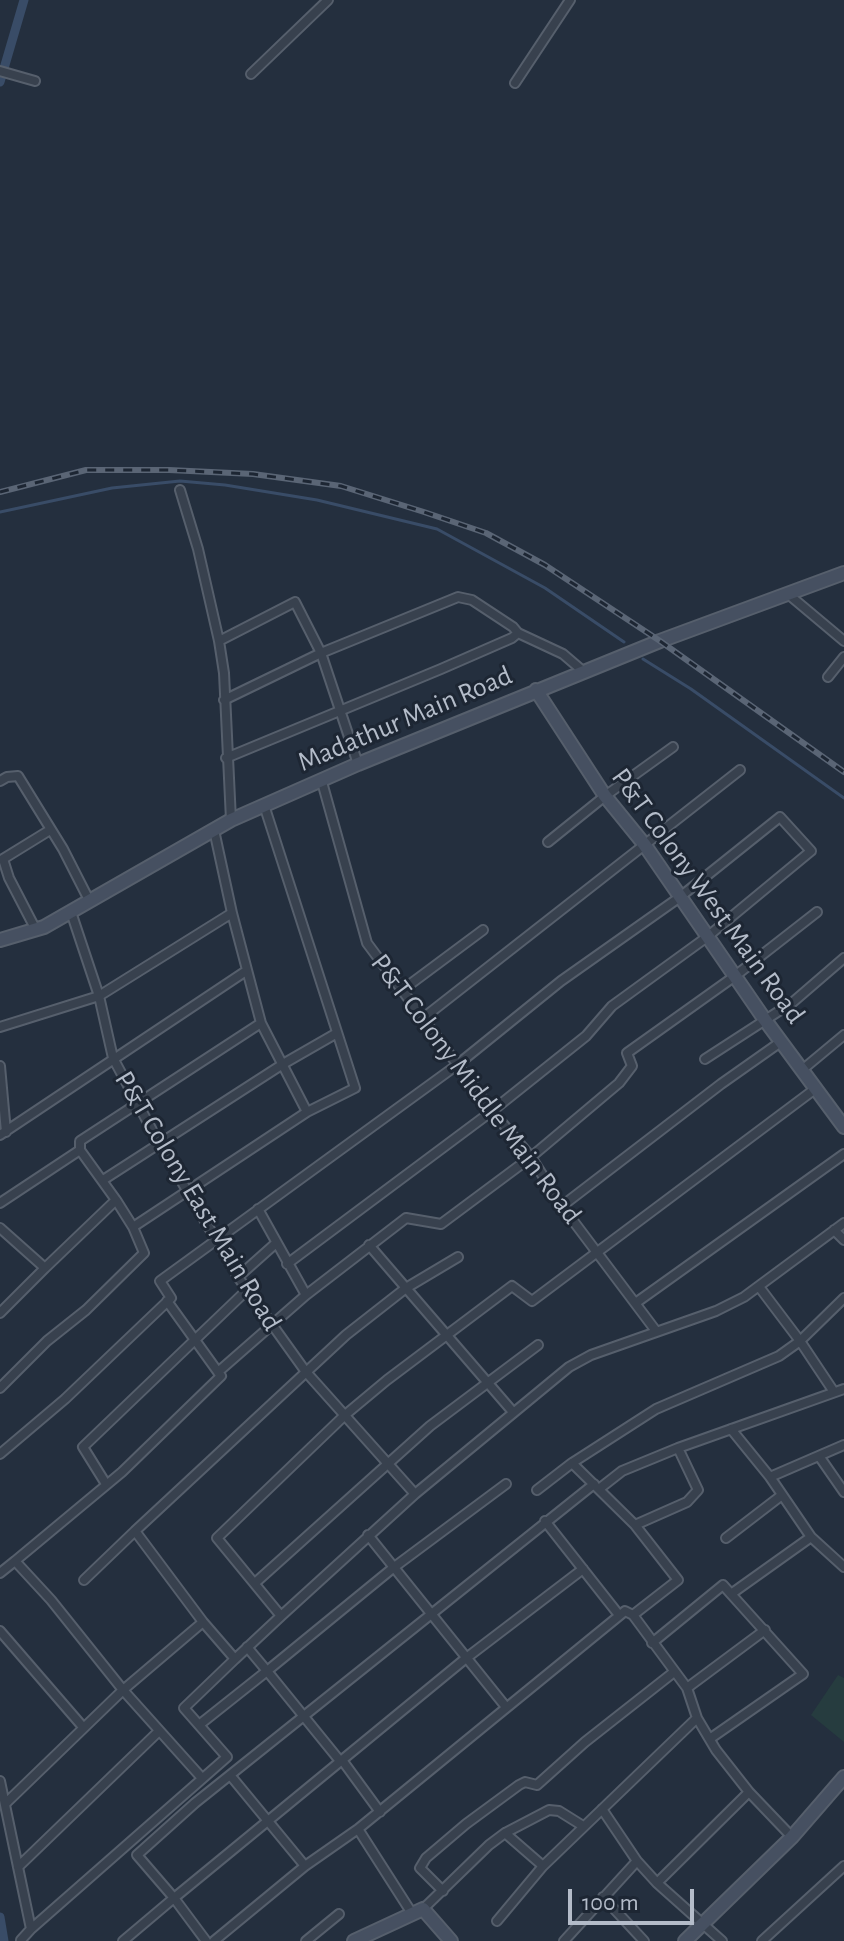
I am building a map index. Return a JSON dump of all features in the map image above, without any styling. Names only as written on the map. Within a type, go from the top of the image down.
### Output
[{"type":"street","points":[[251,74],[328,0]]},
{"type":"street","points":[[515,83],[570,0]]},
{"type":"street","points":[[0,71],[35,81]]},
{"type":"street","points":[[180,490],[198,549],[219,641],[231,820]]},
{"type":"street","name":"Madathur Main Road","points":[[0,940],[36,930],[231,820],[358,764],[536,690],[844,573]]},
{"type":"street","points":[[788,594],[844,641]]},
{"type":"street","points":[[224,700],[321,653],[458,597],[472,600],[518,633],[563,654],[584,672]]},
{"type":"street","points":[[219,641],[295,602],[321,653],[358,764]]},
{"type":"street","points":[[226,758],[441,669],[518,633]]},
{"type":"street","points":[[828,677],[844,657]]},
{"type":"street","name":"P&T Colony West Main Road","points":[[536,690],[605,796],[644,844],[815,1089],[842,1119]]},
{"type":"street","points":[[548,842],[673,747]]},
{"type":"street","points":[[422,1019],[740,770]]},
{"type":"street","points":[[0,781],[18,776],[90,902]]},
{"type":"street","name":"P&T Colony Middle Main Road","points":[[322,782],[367,943],[492,1111],[531,1157],[562,1206],[656,1331]]},
{"type":"street","points":[[133,1227],[307,1112],[355,1088],[264,805]]},
{"type":"street","points":[[0,1454],[65,1399],[171,1298],[160,1281],[457,1065],[561,981],[680,897],[780,817],[811,851],[707,937],[612,1006],[586,1036],[492,1111],[287,1264]]},
{"type":"street","points":[[36,930],[2,859],[50,830]]},
{"type":"street","points":[[214,830],[261,1023],[307,1112]]},
{"type":"street","name":"P&T Colony East Main Road","points":[[71,912],[99,996],[113,1058],[188,1193],[272,1327],[306,1372],[415,1494]]},
{"type":"street","points":[[218,1372],[306,1295],[406,1218],[441,1224],[531,1157],[619,1083],[632,1066],[627,1053],[735,976],[817,912]]},
{"type":"street","points":[[0,1027],[99,996],[232,913]]},
{"type":"street","points":[[401,991],[483,930]]},
{"type":"street","points":[[705,1059],[793,1002],[844,958]]},
{"type":"street","points":[[3,1134],[246,971]]},
{"type":"street","points":[[0,1388],[144,1253],[133,1227],[80,1150],[80,1141],[235,1043],[261,1023]]},
{"type":"street","points":[[103,1180],[283,1064],[337,1033]]},
{"type":"street","points":[[802,1070],[844,1035]]},
{"type":"street","points":[[562,1206],[782,1041]]},
{"type":"street","points":[[0,1066],[3,1134]]},
{"type":"street","points":[[281,1616],[217,1538],[345,1415],[445,1336],[512,1286],[532,1301],[815,1089]]},
{"type":"street","points":[[0,1203],[80,1150]]},
{"type":"street","points":[[637,1302],[844,1154]]},
{"type":"street","points":[[0,1313],[116,1200]]},
{"type":"street","points":[[258,1209],[306,1295]]},
{"type":"street","points":[[18,1941],[227,1757],[184,1708],[415,1494],[569,1367],[591,1355],[716,1311],[760,1288],[844,1223]]},
{"type":"street","points":[[0,1229],[45,1268]]},
{"type":"street","points":[[834,1230],[844,1240]]},
{"type":"street","points":[[238,1277],[275,1244]]},
{"type":"street","points":[[369,1245],[513,1412]]},
{"type":"street","points":[[84,1580],[346,1335],[406,1288],[458,1257]]},
{"type":"street","points":[[760,1288],[834,1392]]},
{"type":"street","points":[[106,1484],[83,1447],[247,1290]]},
{"type":"street","points":[[537,1490],[572,1463],[656,1409],[779,1356],[800,1341],[844,1298]]},
{"type":"street","points":[[0,1573],[106,1484],[221,1376],[167,1301]]},
{"type":"street","points":[[255,1583],[430,1426],[538,1345]]},
{"type":"street","points":[[137,1855],[230,1775],[429,1614],[545,1521],[596,1487],[622,1471],[678,1448],[844,1389]]},
{"type":"street","points":[[731,1429],[770,1477],[811,1537],[844,1567]]},
{"type":"street","points":[[770,1477],[844,1445]]},
{"type":"street","points":[[635,1525],[687,1502],[698,1490],[678,1448]]},
{"type":"street","points":[[819,1456],[844,1492]]},
{"type":"street","points":[[572,1463],[635,1525],[678,1580],[633,1615]]},
{"type":"street","points":[[199,1725],[393,1568],[506,1484]]},
{"type":"street","points":[[726,1538],[782,1495]]},
{"type":"street","points":[[545,1521],[619,1615]]},
{"type":"street","points":[[135,1531],[203,1622],[235,1659]]},
{"type":"street","points":[[368,1535],[506,1707]]},
{"type":"street","points":[[731,1594],[811,1537]]},
{"type":"street","points":[[15,1561],[51,1600],[158,1732],[201,1777]]},
{"type":"street","points":[[123,1941],[465,1659],[583,1569]]},
{"type":"street","points":[[652,1643],[723,1585],[803,1674],[711,1738]]},
{"type":"street","points":[[214,1941],[305,1866],[380,1812],[625,1611],[633,1615],[687,1688],[697,1718],[749,1792],[792,1837]]},
{"type":"street","points":[[5,1804],[123,1690],[203,1622]]},
{"type":"street","points":[[687,1688],[765,1630]]},
{"type":"street","points":[[0,1631],[83,1727]]},
{"type":"street","points":[[247,1647],[380,1812]]},
{"type":"street","points":[[443,1891],[420,1868],[426,1858],[519,1785],[525,1782],[537,1785],[585,1742],[674,1672]]},
{"type":"street","points":[[497,1921],[543,1866],[697,1718]]},
{"type":"street","points":[[18,1867],[158,1732]]},
{"type":"street","points":[[230,1775],[305,1866]]},
{"type":"street","points":[[685,1941],[792,1837],[844,1777]]},
{"type":"street","points":[[0,1781],[31,1929]]},
{"type":"street","points":[[657,1883],[749,1792]]},
{"type":"street","points":[[602,1809],[637,1861],[722,1941]]},
{"type":"street","points":[[354,1941],[418,1912],[489,1845],[549,1810],[559,1811],[583,1826]]},
{"type":"street","points":[[358,1829],[418,1912],[443,1938]]},
{"type":"street","points":[[505,1833],[543,1866]]},
{"type":"street","points":[[126,1844],[174,1898],[206,1941]]},
{"type":"street","points":[[564,1941],[637,1861]]},
{"type":"street","points":[[766,1940],[844,1866]]},
{"type":"street","points":[[603,1897],[644,1941]]},
{"type":"street","points":[[306,1941],[339,1914]]},
{"type":"green space","points":[[838,1675],[844,1678],[844,1742],[811,1715]]},
{"type":"waterway","points":[[0,82],[24,0]]},
{"type":"waterway","points":[[0,512],[112,488],[180,481],[317,500],[437,529],[545,588],[624,642]]},
{"type":"waterway","points":[[643,659],[691,689],[844,798]]},
{"type":"waterway","points":[[0,1917],[4,1941]]},
{"type":"railway","points":[[0,492],[86,470],[169,470],[253,474],[341,486],[424,512],[486,533],[545,565],[660,641],[844,772]]}]
